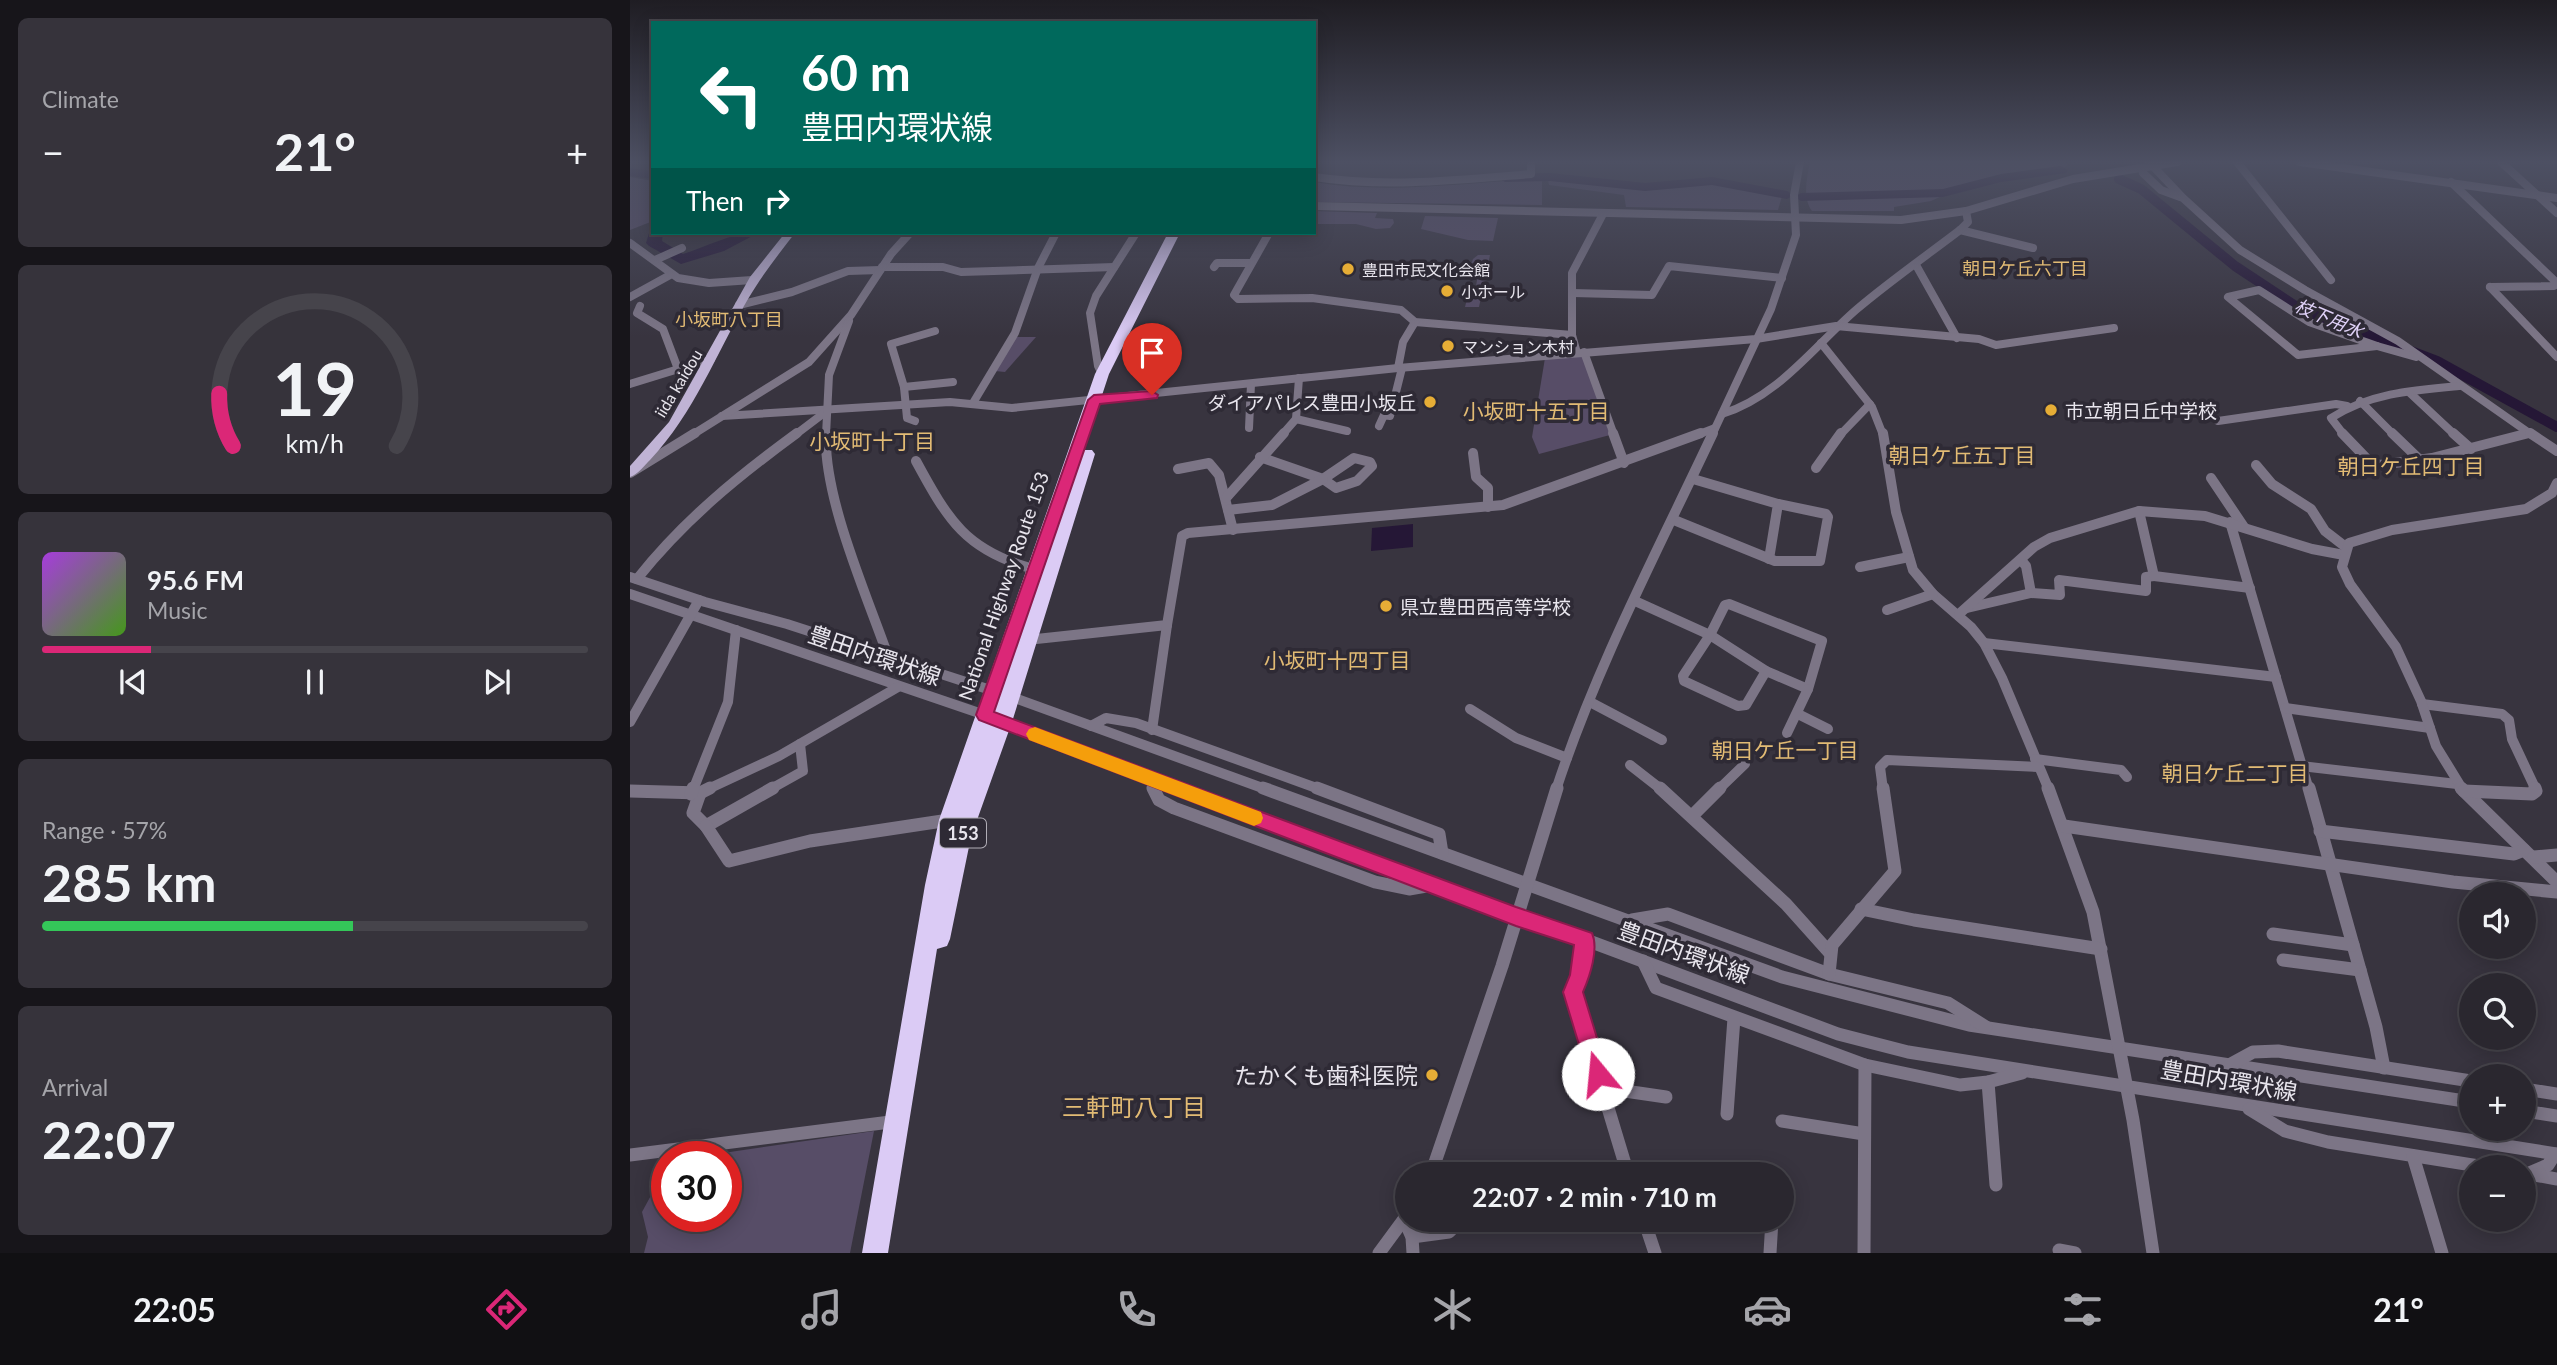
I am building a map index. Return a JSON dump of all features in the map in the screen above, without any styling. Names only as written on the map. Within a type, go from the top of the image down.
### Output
[{"type":"highway","name":"National Highway Route 153","points":[[1000,694],[1027,640],[1100,399],[1102,374],[1173,235]]},
{"type":"highway","name":"National Highway Route 153","points":[[923,970],[938,941],[961,837],[1034,569],[1100,399],[1185,235]]},
{"type":"highway","name":"National Highway Route 153","points":[[875,1253],[935,885],[950,820],[994,719]]},
{"type":"main road","name":"iida kaidou","points":[[630,473],[672,425],[711,359],[752,280],[771,252],[788,235]]},
{"type":"street","points":[[1600,220],[1572,273],[1572,335],[1624,463]]},
{"type":"street","points":[[1435,1162],[1502,967],[1567,758],[1635,601],[1771,309],[1796,235],[1797,220]]},
{"type":"street","points":[[1722,414],[1730,413],[1766,391],[1805,362],[1836,326],[1961,230],[1968,220]]},
{"type":"street","points":[[2208,220],[2240,250],[2398,341],[2459,386],[2557,451]]},
{"type":"street","points":[[2283,220],[2331,281]]},
{"type":"street","points":[[2491,220],[2555,281],[2554,286],[2490,287],[2557,357]]},
{"type":"street","points":[[1961,230],[2033,248]]},
{"type":"street","points":[[630,473],[809,362],[851,315],[881,269],[908,235]]},
{"type":"street","points":[[973,404],[1015,333],[1038,268],[1055,235]]},
{"type":"street","points":[[1102,374],[1098,366],[1090,313],[1096,296],[1135,235]]},
{"type":"street","points":[[1268,235],[1234,295],[1238,299],[1312,298],[1401,310],[1415,323],[1572,335]]},
{"type":"street","points":[[630,243],[656,260],[670,275],[694,281],[752,280]]},
{"type":"street","points":[[656,260],[681,248]]},
{"type":"street","points":[[1214,267],[1217,263],[1251,263]]},
{"type":"street","points":[[1916,265],[1957,338]]},
{"type":"street","points":[[1573,293],[1652,295],[1669,266],[1782,278]]},
{"type":"street","points":[[739,305],[792,292],[848,271],[943,267],[961,272],[1114,267]]},
{"type":"street","points":[[630,297],[670,275]]},
{"type":"street","points":[[2377,346],[2298,355],[2228,297],[2259,290],[2309,322],[2377,346],[2417,356]]},
{"type":"street","points":[[640,306],[637,313],[663,328],[678,369]]},
{"type":"street","points":[[851,315],[829,376],[825,454],[830,484],[888,656]]},
{"type":"street","points":[[1378,426],[1384,415],[1390,416],[1403,342],[1415,323]]},
{"type":"street","points":[[722,416],[906,405],[973,404],[1012,408],[1400,368],[1756,338],[1836,326],[1979,339],[1996,345],[2114,328]]},
{"type":"street","points":[[915,421],[907,418],[904,387],[891,344],[935,331]]},
{"type":"street","points":[[1821,344],[1870,404],[1882,429],[1896,512],[1913,570],[1933,594],[1963,611],[1984,643],[2002,678],[2064,826],[2093,912],[2101,949],[2133,1120],[2153,1253]]},
{"type":"street","points":[[1095,346],[1117,345]]},
{"type":"street","points":[[630,384],[711,359]]},
{"type":"street","points":[[1226,498],[1296,419],[1299,378]]},
{"type":"street","points":[[904,387],[953,382]]},
{"type":"street","points":[[1249,428],[1251,384]]},
{"type":"street","points":[[2459,386],[2360,401],[2347,406],[2331,418],[2334,425],[2368,460],[2379,465],[2471,449],[2529,433]]},
{"type":"street","points":[[2410,393],[2471,449]]},
{"type":"street","points":[[2360,401],[2419,459]]},
{"type":"street","points":[[1816,468],[1842,432],[1870,404]]},
{"type":"street","points":[[2218,421],[2336,404],[2347,406]]},
{"type":"street","points":[[634,578],[664,545],[728,484],[828,411]]},
{"type":"street","points":[[1296,419],[1347,431]]},
{"type":"street","points":[[1152,730],[1182,536],[1188,533],[1503,506],[1715,428]]},
{"type":"street","points":[[1473,453],[1476,477],[1488,488],[1488,507]]},
{"type":"street","points":[[1228,510],[1271,505],[1324,479],[1354,458],[1370,462],[1372,466],[1368,473],[1345,487],[1336,488],[1324,479],[1260,457]]},
{"type":"street","points":[[916,461],[944,513],[965,537],[986,554],[1012,565],[1034,569]]},
{"type":"street","points":[[1178,469],[1209,463],[1219,475],[1233,530]]},
{"type":"street","points":[[2256,465],[2272,484],[2311,509],[2325,531],[2345,551]]},
{"type":"street","points":[[2211,478],[2244,527]]},
{"type":"street","points":[[1674,520],[1769,559],[1820,561],[1829,520],[1826,514],[1778,504],[1693,479]]},
{"type":"street","points":[[2557,483],[2552,494],[2526,509],[2392,530],[2349,543],[2342,568],[2350,584],[2396,647],[2422,704],[2436,746],[2461,788],[2557,881]]},
{"type":"street","points":[[1769,559],[1778,504]]},
{"type":"street","points":[[1963,611],[2034,547],[2054,535],[2139,510],[2172,512],[2230,522],[2312,549],[2345,551]]},
{"type":"street","points":[[2139,510],[2154,576]]},
{"type":"street","points":[[2230,522],[2353,945],[2376,1027],[2384,1068]]},
{"type":"street","points":[[1860,567],[1909,557]]},
{"type":"street","points":[[2021,560],[2026,566],[2031,593]]},
{"type":"street","points":[[1963,611],[2031,593],[2060,595],[2059,580],[2146,591],[2146,576],[2154,576],[2250,588]]},
{"type":"street","name":"豊田内環状線","points":[[634,578],[699,600],[788,624],[1000,694],[1782,977],[1873,1002],[1987,1028],[2459,1100]]},
{"type":"street","name":"豊田内環状線","points":[[630,594],[994,719],[1516,916],[1839,1034],[1908,1052],[2556,1154]]},
{"type":"street","points":[[1887,610],[1933,594]]},
{"type":"street","points":[[630,722],[699,600]]},
{"type":"street","points":[[1635,601],[1710,635],[1766,671],[1808,689]]},
{"type":"street","points":[[1766,671],[1743,706],[1684,681],[1683,676],[1710,635],[1725,605],[1729,604],[1818,638],[1822,645],[1808,689],[1787,733]]},
{"type":"street","points":[[1027,640],[1167,625]]},
{"type":"street","points":[[736,630],[728,702],[696,794],[693,813],[706,826],[729,862],[810,841],[950,820]]},
{"type":"street","points":[[1984,643],[2276,677]]},
{"type":"street","points":[[630,791],[696,794],[800,744],[898,687]]},
{"type":"street","points":[[1590,702],[1662,740]]},
{"type":"street","points":[[2301,766],[2461,788],[2532,793],[2536,791],[2512,738],[2510,720],[2502,714],[2422,704]]},
{"type":"street","points":[[2285,708],[2430,728]]},
{"type":"street","points":[[1471,709],[1495,729],[1528,746],[1567,758]]},
{"type":"street","points":[[1798,714],[1828,729]]},
{"type":"street","points":[[1091,726],[1106,718],[1136,723],[1389,814],[1439,834],[1442,853]]},
{"type":"street","points":[[706,826],[803,771],[800,744]]},
{"type":"street","points":[[1829,974],[1829,952],[1861,909],[1895,871],[1880,767],[1887,760],[2036,763],[2121,770],[2127,777]]},
{"type":"street","points":[[1692,816],[1745,764]]},
{"type":"street","points":[[1630,765],[1692,816],[1786,904],[1829,952]]},
{"type":"street","points":[[1155,781],[1152,791],[1158,801],[1167,805],[1375,882],[1409,889],[1435,885]]},
{"type":"street","points":[[2064,826],[2330,865],[2557,892]]},
{"type":"street","points":[[2320,831],[2514,855],[2557,855]]},
{"type":"street","points":[[1861,909],[1913,920],[2101,949]]},
{"type":"street","points":[[1629,920],[1668,914],[1829,974],[1948,1003],[1987,1028]]},
{"type":"street","points":[[2273,934],[2353,945]]},
{"type":"street","points":[[1585,939],[1580,976],[1573,992],[1625,1162]]},
{"type":"street","points":[[2283,960],[2360,970]]},
{"type":"street","points":[[1643,961],[1656,988],[1865,1065],[1960,1085],[1988,1082],[2028,1072]]},
{"type":"street","points":[[1727,1114],[1734,1018]]},
{"type":"street","points":[[2231,1064],[2240,1056],[2261,1050],[2459,1079]]},
{"type":"street","points":[[1864,1253],[1865,1065]]},
{"type":"street","points":[[1988,1082],[1996,1185]]},
{"type":"street","points":[[1605,1097],[1618,1090],[1667,1097]]},
{"type":"street","points":[[2536,1091],[2557,1094]]},
{"type":"street","points":[[2244,1106],[2285,1131],[2328,1142],[2459,1163]]},
{"type":"street","points":[[2536,1113],[2557,1116]]},
{"type":"street","points":[[630,1155],[898,1121]]},
{"type":"street","points":[[1782,1121],[1864,1134]]},
{"type":"street","points":[[2536,1170],[2548,1165],[2556,1154]]},
{"type":"street","points":[[2413,1156],[2442,1253]]},
{"type":"street","points":[[2536,1176],[2557,1179]]},
{"type":"street","points":[[1379,1253],[1395,1232]]},
{"type":"street","points":[[1413,1245],[1449,1232]]},
{"type":"street","points":[[1648,1232],[1655,1253]]},
{"type":"street","points":[[1770,1253],[1771,1232]]},
{"type":"shaded area","points":[[630,220],[651,220],[651,222],[630,230]]},
{"type":"shaded area","points":[[1316,220],[1393,220],[1394,223],[1390,228],[1376,229],[1356,224],[1316,224]]},
{"type":"shaded area","points":[[1424,220],[1497,220],[1493,241],[1468,240],[1421,229]]},
{"type":"shaded area","points":[[1478,255],[1490,255],[1479,307],[1465,307],[1470,287],[1476,286],[1478,274],[1470,267]]},
{"type":"shaded area","points":[[1016,337],[1036,337],[1005,372],[995,371]]},
{"type":"shaded area","points":[[1582,354],[1610,435],[1539,454],[1532,437],[1545,358]]},
{"type":"shaded area","points":[[1413,524],[1413,547],[1371,551],[1372,528]]},
{"type":"shaded area","points":[[874,1131],[850,1253],[644,1253],[648,1237],[642,1212],[651,1195],[651,1232],[742,1232],[742,1150]]},
{"type":"waterway","name":"枝下用水","points":[[2179,220],[2235,266],[2300,309],[2437,361],[2557,427]]},
{"type":"waterway","name":"枝下用水","points":[[656,235],[654,243],[681,259],[719,248],[747,235]]},
{"type":"slow traffic","points":[[1035,734],[1254,818]]},
{"type":"place","name":"豊田市民文化会館","points":[[1348,269]]},
{"type":"place","name":"小ホール","points":[[1447,291]]},
{"type":"place","name":"マンション木村","points":[[1448,346]]},
{"type":"place","name":"ダイアパレス豊田小坂丘","points":[[1430,402]]},
{"type":"place","name":"市立朝日丘中学校","points":[[2051,410]]},
{"type":"place","name":"県立豊田西高等学校","points":[[1386,606]]},
{"type":"place","name":"たかくも歯科医院","points":[[1432,1075]]},
{"type":"district","name":"朝日ケ丘六丁目","points":[[2025,268]]},
{"type":"district","name":"小坂町八丁目","points":[[729,319]]},
{"type":"district","name":"小坂町十五丁目","points":[[1536,410]]},
{"type":"district","name":"小坂町十丁目","points":[[872,440]]},
{"type":"district","name":"朝日ケ丘五丁目","points":[[1962,454]]},
{"type":"district","name":"朝日ケ丘四丁目","points":[[2411,465]]},
{"type":"district","name":"小坂町十四丁目","points":[[1337,659]]},
{"type":"district","name":"朝日ケ丘一丁目","points":[[1785,749]]},
{"type":"district","name":"朝日ケ丘二丁目","points":[[2235,772]]},
{"type":"district","name":"三軒町八丁目","points":[[1134,1106]]},
{"type":"route","points":[[1152,395],[1094,400],[985,715],[1516,916],[1585,939],[1580,976],[1573,992],[1598,1074]]}]
